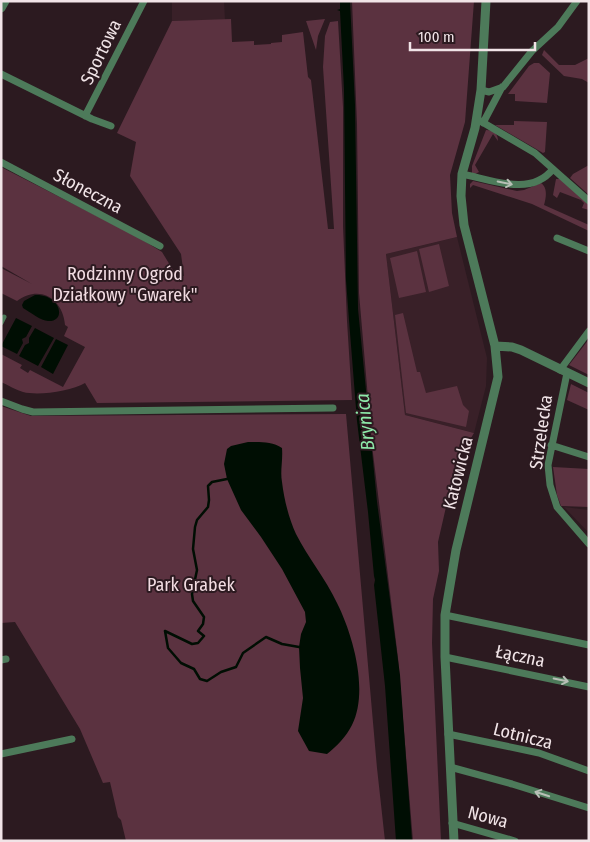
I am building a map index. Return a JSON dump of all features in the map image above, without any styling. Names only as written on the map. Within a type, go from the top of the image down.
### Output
[{"type":"street","points":[[1,8],[5,1]]},
{"type":"street","name":"Sportowa","points":[[85,116],[144,1]]},
{"type":"street","name":"Katowicka","points":[[454,841],[444,657],[445,615],[458,542],[498,377],[496,346],[464,225],[461,196],[462,174],[480,121],[486,1]]},
{"type":"street","points":[[577,1],[558,26],[532,51],[503,87],[480,121],[535,153],[589,201]]},
{"type":"street","points":[[1,74],[85,116],[111,126]]},
{"type":"street","points":[[481,90],[495,91],[503,87]]},
{"type":"street","name":"Słoneczna","points":[[1,162],[160,246]]},
{"type":"street","points":[[462,174],[515,185],[530,184],[547,177],[553,169]]},
{"type":"street","points":[[557,238],[589,251]]},
{"type":"street","points":[[564,371],[589,331]]},
{"type":"street","points":[[496,346],[512,347],[521,350],[589,383]]},
{"type":"street","name":"Strzelecka","points":[[564,371],[548,465],[550,485],[557,507],[589,544]]},
{"type":"street","points":[[1,401],[33,412],[333,408]]},
{"type":"street","points":[[551,445],[589,457]]},
{"type":"street","points":[[445,615],[589,645]]},
{"type":"street","name":"Łączna","points":[[444,657],[589,687]]},
{"type":"street","name":"Lotnicza","points":[[448,734],[539,753],[589,771]]},
{"type":"street","points":[[1,754],[72,739]]},
{"type":"street","points":[[450,767],[589,808]]},
{"type":"street","name":"Nowa","points":[[452,823],[515,841]]},
{"type":"shaded area","points":[[172,1],[224,1],[225,20],[172,21]]},
{"type":"shaded area","points":[[457,237],[487,358],[486,386],[474,433],[405,415],[386,254]]},
{"type":"shaded area","points":[[564,507],[589,510],[589,532],[588,532]]},
{"type":"green space","points":[[352,1],[474,1],[465,122],[450,175],[452,213],[457,237],[386,254],[405,415],[474,433],[471,438],[462,437],[438,542],[439,571],[433,599],[432,643],[441,841],[413,841],[398,658],[372,445],[359,293],[357,124]]},
{"type":"green space","name":"Rodzinny Ogród Działkowy \"Gwarek\"","points":[[231,19],[232,42],[254,41],[254,45],[271,44],[282,42],[282,35],[303,32],[308,77],[311,80],[328,229],[334,229],[323,67],[325,36],[330,22],[338,21],[343,107],[343,226],[352,400],[97,403],[85,383],[63,390],[30,393],[23,392],[1,382],[1,354],[22,365],[20,368],[28,373],[30,370],[63,387],[85,347],[64,336],[68,327],[65,325],[60,308],[49,297],[42,294],[34,294],[17,301],[1,293],[1,268],[32,284],[1,266],[1,167],[136,236],[162,252],[176,275],[184,276],[181,254],[130,176],[136,142],[117,133],[172,21]]},
{"type":"green space","points":[[325,19],[318,36],[316,50],[306,21]]},
{"type":"green space","points":[[544,50],[559,65],[575,65],[589,58],[589,83],[582,79],[564,76],[542,55]]},
{"type":"green space","points":[[539,63],[550,73],[547,103],[515,101],[515,94],[508,94],[529,66]]},
{"type":"green space","points":[[514,121],[547,122],[545,152],[543,153],[495,125],[514,125]]},
{"type":"green space","points":[[486,130],[495,132],[498,141],[493,134],[475,165],[479,172],[475,174],[472,173],[472,166]]},
{"type":"green space","points":[[589,165],[589,195],[570,178],[573,174]]},
{"type":"green space","points":[[556,179],[560,179],[589,204],[589,210],[582,208],[584,203],[581,200],[560,192],[557,198],[553,195]]},
{"type":"green space","points":[[473,181],[517,191],[541,183],[546,190],[544,205],[589,225],[589,231],[532,204],[473,185],[470,188],[470,184]]},
{"type":"green space","points":[[439,244],[449,286],[429,292],[419,249]]},
{"type":"green space","points":[[417,251],[426,292],[399,298],[390,258]]},
{"type":"green space","points":[[403,313],[417,372],[420,372],[426,393],[457,386],[463,405],[469,411],[466,427],[406,413],[395,315]]},
{"type":"green space","points":[[589,339],[589,375],[569,365]]},
{"type":"green space","points":[[571,384],[589,393],[589,410],[567,400]]},
{"type":"green space","name":"Park Grabek","points":[[1,406],[31,416],[346,414],[385,841],[126,841],[110,782],[103,783],[80,729],[15,622],[1,623]]},
{"type":"green space","points":[[553,467],[589,469],[589,507],[561,506],[557,495]]},
{"type":"water","name":"Brynica","points":[[340,1],[350,1],[355,105],[358,309],[377,502],[400,675],[412,841],[396,841],[385,686],[357,421],[346,280],[344,89],[340,11],[337,10],[340,9]]},
{"type":"water","points":[[35,295],[44,296],[56,303],[59,313],[58,317],[54,320],[45,321],[23,308],[24,301]]},
{"type":"water","points":[[16,318],[32,326],[26,337],[22,339],[23,343],[17,354],[1,346]]},
{"type":"water","points":[[35,328],[54,338],[38,366],[19,356],[25,345],[29,343],[29,338]]},
{"type":"water","points":[[56,339],[68,345],[53,374],[41,367]]},
{"type":"water","points":[[248,442],[270,443],[282,448],[281,478],[291,522],[301,543],[328,585],[337,603],[353,647],[359,680],[357,711],[347,733],[327,754],[309,751],[298,731],[303,698],[299,647],[301,634],[306,622],[305,612],[282,569],[241,510],[227,479],[224,464],[227,449],[231,446]]},
{"type":"waterway","points":[[165,631],[192,644],[198,643],[204,636],[198,631],[203,624],[204,617],[193,601],[192,594],[197,570],[193,549],[195,527],[197,520],[208,507],[208,486],[212,482],[227,479]]},
{"type":"waterway","points":[[165,631],[168,648],[181,663],[194,669],[200,679],[207,681],[221,672],[236,667],[243,653],[266,637],[282,644],[299,647]]}]
